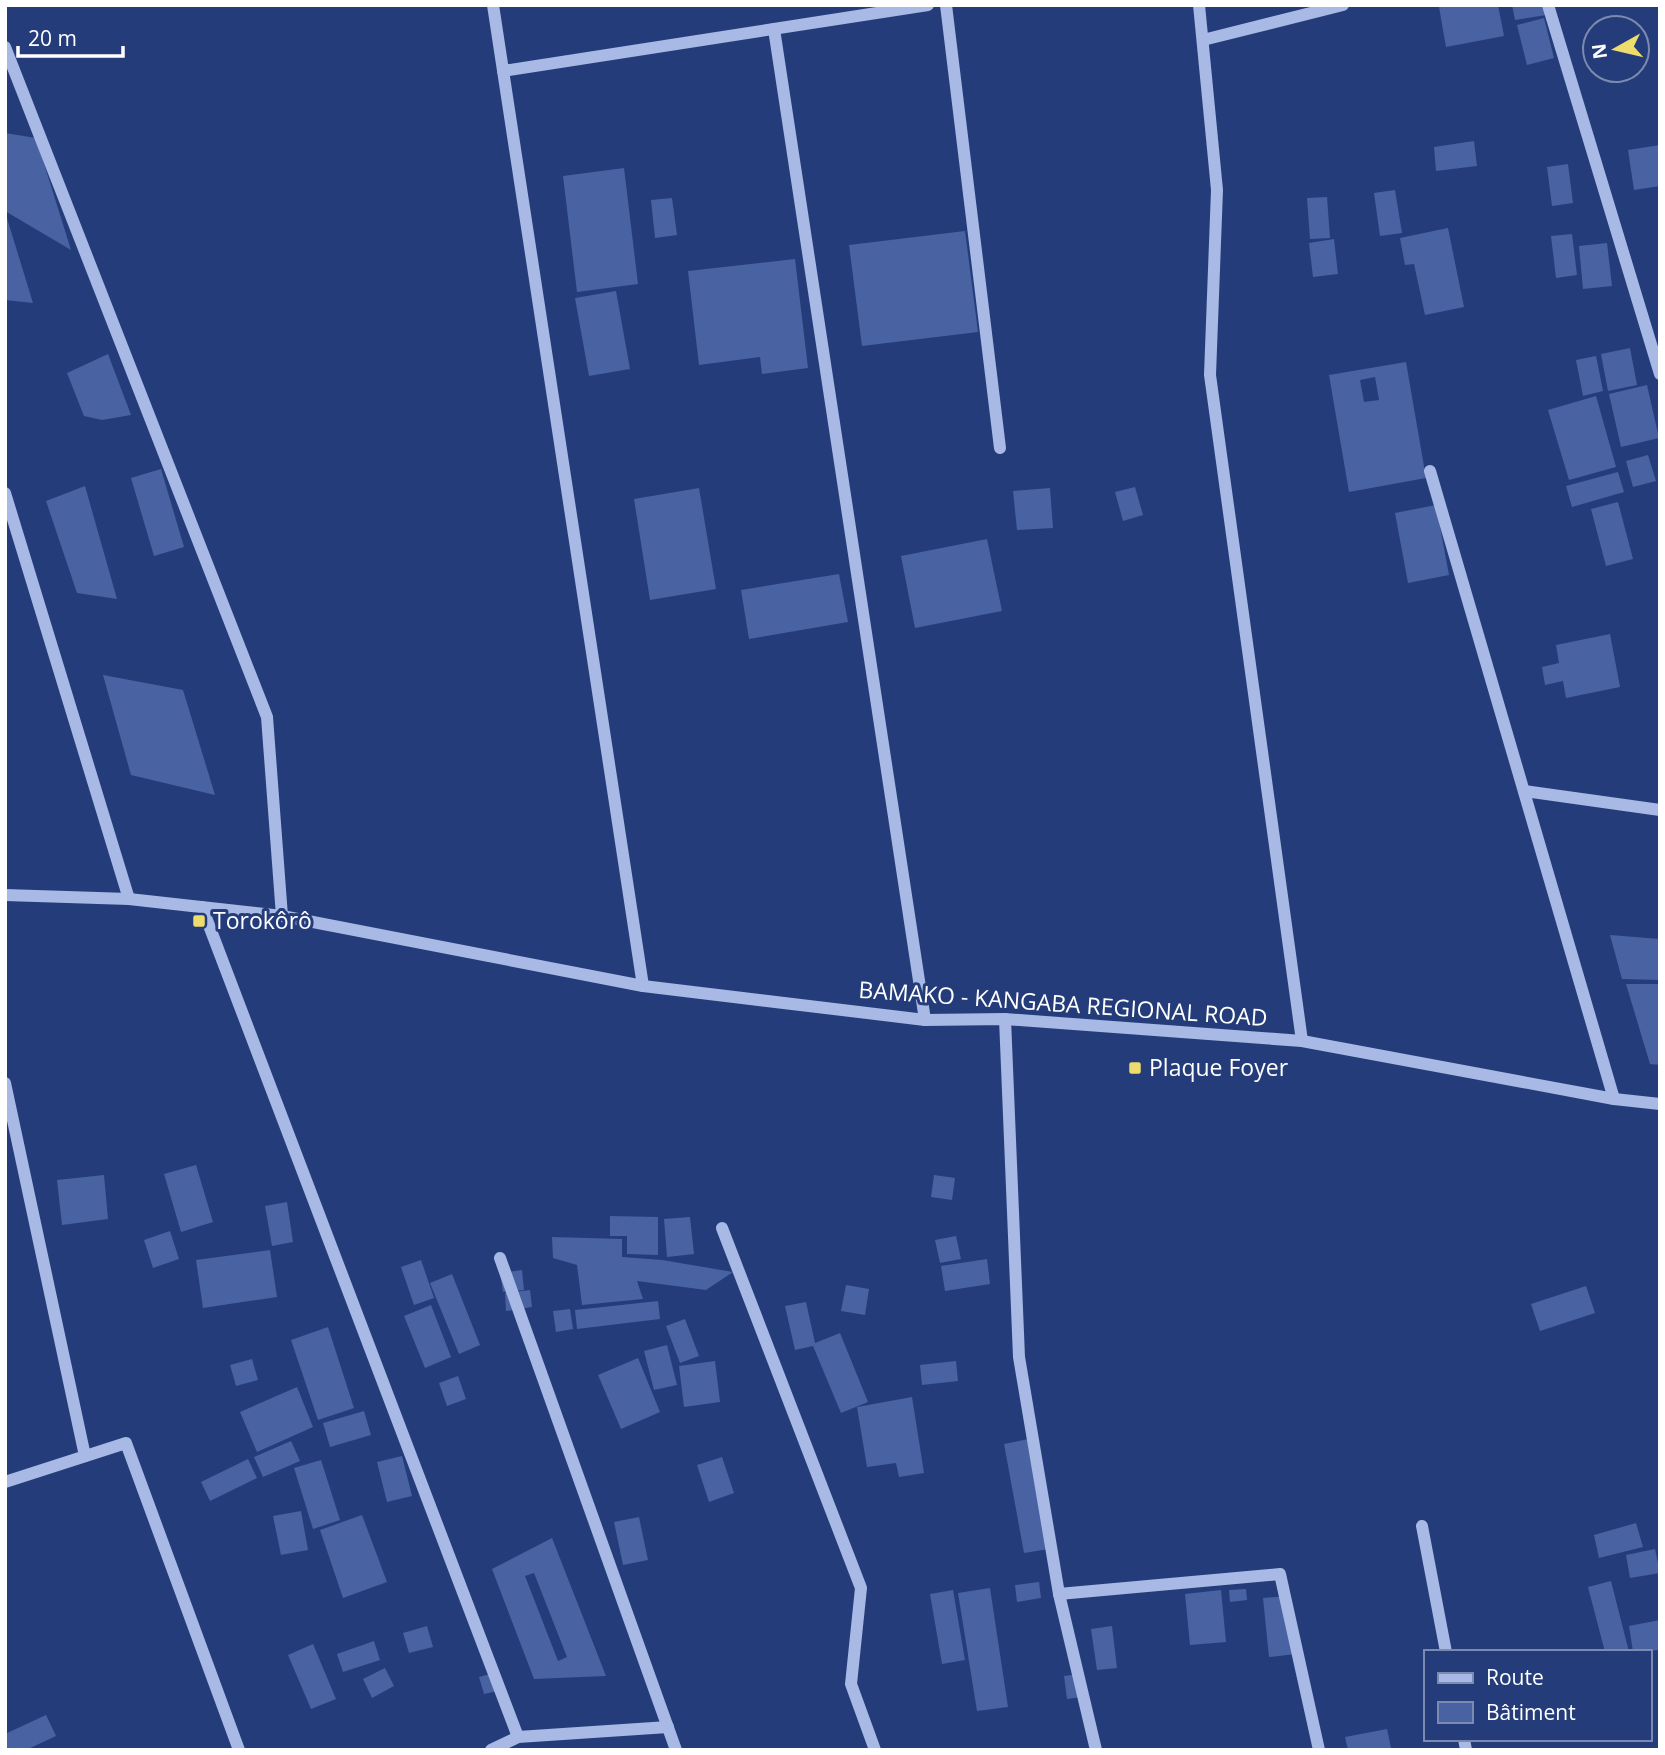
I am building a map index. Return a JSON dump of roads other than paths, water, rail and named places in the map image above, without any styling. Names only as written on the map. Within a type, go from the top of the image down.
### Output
[{"type":"street","points":[[493,5],[643,986]]},
{"type":"street","points":[[503,71],[928,5]]},
{"type":"street","points":[[946,5],[1000,448]]},
{"type":"street","points":[[1199,5],[1217,190],[1210,375],[1302,1041]]},
{"type":"street","points":[[1203,40],[1342,5]]},
{"type":"street","points":[[1548,5],[1660,374]]},
{"type":"street","points":[[774,29],[925,1020]]},
{"type":"street","points":[[5,47],[267,717],[282,916]]},
{"type":"street","points":[[1430,471],[1614,1099]]},
{"type":"street","points":[[5,493],[129,899]]},
{"type":"street","points":[[1524,790],[1660,810]]},
{"type":"street","name":"BAMAKO - KANGABA REGIONAL ROAD","points":[[5,895],[129,899],[282,916],[643,986],[925,1020],[1005,1018],[1302,1041],[1614,1099],[1660,1104]]},
{"type":"street","points":[[202,907],[518,1737]]},
{"type":"street","points":[[1005,1018],[1019,1357],[1059,1594],[1096,1750]]},
{"type":"street","points":[[5,1083],[85,1456]]},
{"type":"street","points":[[722,1228],[861,1588],[851,1684],[875,1750]]},
{"type":"street","points":[[500,1258],[677,1750]]},
{"type":"street","points":[[5,1482],[125,1443],[239,1750]]},
{"type":"street","points":[[1422,1526],[1446,1650]]},
{"type":"street","points":[[1059,1594],[1280,1573],[1319,1750]]},
{"type":"street","points":[[492,1750],[518,1737],[668,1727]]},
{"type":"place","name":"Torokôrô","points":[[199,921]]},
{"type":"place","name":"Plaque Foyer","points":[[1135,1068]]}]
